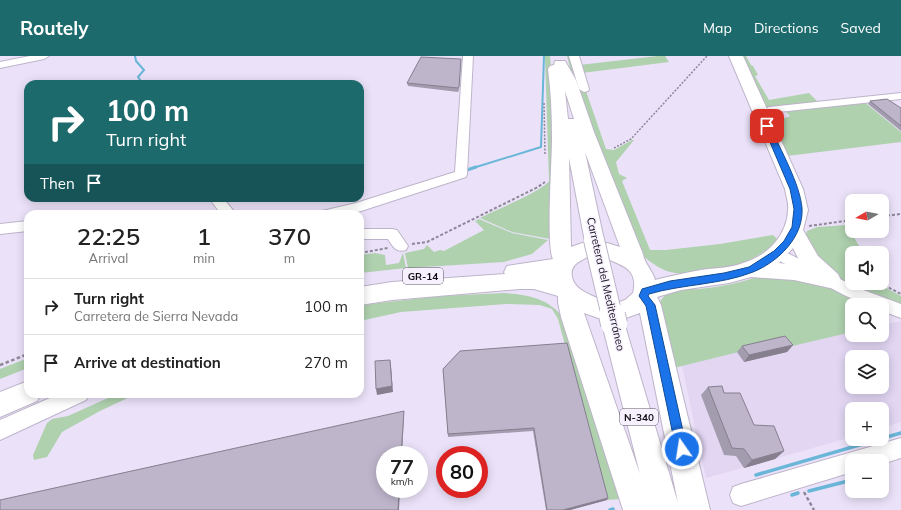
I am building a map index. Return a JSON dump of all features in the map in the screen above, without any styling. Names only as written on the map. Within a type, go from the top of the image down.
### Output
[{"type":"highway","points":[[644,294],[694,280],[724,276],[751,269],[777,253],[787,243],[795,229],[798,209],[794,189],[766,113],[736,56]]},
{"type":"highway","points":[[562,58],[559,116],[560,233],[561,254],[565,262]]},
{"type":"highway","points":[[489,278],[540,292],[555,300],[581,302],[612,315],[636,304],[644,294],[646,283],[643,274],[635,264],[633,254],[586,132],[562,58]]},
{"type":"highway","name":"Carretera del Mediterráneo","points":[[562,58],[596,246],[612,315],[664,510]]},
{"type":"highway","points":[[795,229],[810,261],[830,280]]},
{"type":"highway","points":[[489,278],[523,266],[537,259],[547,251],[560,233]]},
{"type":"highway","points":[[638,510],[570,300],[562,281],[561,272],[565,262],[574,254],[596,246],[622,255],[635,264],[670,276],[694,280]]},
{"type":"highway","points":[[489,278],[524,272],[565,262]]},
{"type":"highway","points":[[751,269],[794,272],[830,280]]},
{"type":"highway","name":"GR-14","points":[[364,282],[489,278]]},
{"type":"highway","name":"GR-14","points":[[364,295],[489,278]]},
{"type":"highway","points":[[644,294],[650,305],[696,510]]},
{"type":"highway","points":[[0,389],[24,380]]},
{"type":"highway","points":[[0,405],[24,395]]},
{"type":"street","points":[[0,65],[44,56]]},
{"type":"street","points":[[342,210],[461,174],[468,56]]},
{"type":"street","points":[[562,58],[584,89]]},
{"type":"street","points":[[766,113],[901,96]]},
{"type":"street","points":[[219,202],[226,210]]},
{"type":"street","points":[[0,229],[24,226]]},
{"type":"street","points":[[364,234],[392,234],[401,246]]},
{"type":"street","points":[[777,253],[872,301],[901,312]]},
{"type":"street","points":[[0,430],[71,398]]},
{"type":"street","points":[[881,454],[901,448]]},
{"type":"street","points":[[741,495],[845,464]]},
{"type":"path","points":[[614,148],[631,139],[707,56]]},
{"type":"path","points":[[544,103],[545,157]]},
{"type":"path","points":[[364,252],[427,242],[538,187],[547,181]]},
{"type":"path","points":[[889,215],[901,214]]},
{"type":"path","points":[[795,229],[845,221]]},
{"type":"path","points":[[889,288],[901,294]]},
{"type":"path","points":[[0,365],[24,356]]},
{"type":"path","points":[[796,479],[814,510]]},
{"type":"shaded area","points":[[901,321],[901,422],[889,426],[889,402],[845,402],[845,439],[706,478],[682,366],[779,342],[784,348],[845,334],[845,342],[889,342],[889,324]]},
{"type":"green space","points":[[545,56],[550,56],[552,78],[553,235],[550,239],[512,232],[480,218],[538,190],[549,181]]},
{"type":"green space","points":[[567,56],[572,56],[581,90],[586,91],[606,149],[614,150],[634,140],[616,162],[619,174],[627,178],[622,181],[650,250],[666,250],[720,244],[773,235],[777,239],[769,248],[745,262],[730,267],[716,271],[687,274],[666,271],[650,262],[643,256],[577,96]]},
{"type":"green space","points":[[665,56],[669,62],[582,73],[579,65]]},
{"type":"green space","points":[[742,56],[746,56],[753,66],[758,75],[755,76],[769,100],[809,93],[820,104],[767,108]]},
{"type":"green space","points":[[863,101],[901,132],[901,142],[787,156],[772,123],[790,116],[786,112],[777,110]]},
{"type":"green space","points":[[479,219],[512,233],[548,240],[532,254],[504,262],[408,268],[405,253],[424,249],[427,245],[434,252],[440,250],[444,251],[484,230],[475,221]]},
{"type":"green space","points":[[845,225],[845,238],[854,238],[859,246],[845,246],[845,282],[825,271],[805,238],[807,231],[817,227]]},
{"type":"green space","points":[[375,253],[385,255],[386,265],[399,263],[403,253],[406,268],[364,273],[364,254]]},
{"type":"green space","points":[[764,275],[813,280],[857,298],[845,298],[845,334],[784,348],[779,342],[674,368],[659,304],[664,296],[675,290],[699,289],[740,282]]},
{"type":"green space","points":[[860,290],[889,290],[901,296],[901,305],[889,301],[889,298],[882,298]]},
{"type":"green space","points":[[504,293],[521,295],[544,302],[557,311],[563,318],[621,499],[607,500],[558,319],[552,309],[540,305],[506,304],[401,312],[364,320],[364,305],[441,296]]},
{"type":"green space","points":[[24,360],[24,370],[0,379],[0,369]]},
{"type":"green space","points":[[108,398],[128,398],[62,432],[47,457],[34,460],[33,455],[47,423],[52,419],[68,416]]},
{"type":"building","points":[[421,57],[461,59],[459,87],[407,83]]},
{"type":"building","points":[[887,99],[901,108],[901,126],[870,101]]},
{"type":"building","points":[[785,336],[793,345],[749,355],[742,346]]},
{"type":"building","points":[[567,343],[608,498],[563,510],[547,510],[534,428],[448,434],[443,369],[460,351]]},
{"type":"building","points":[[390,360],[392,386],[376,389],[375,361]]},
{"type":"building","points":[[722,386],[724,393],[740,393],[754,425],[774,426],[784,451],[752,460],[744,449],[732,448],[708,387]]},
{"type":"building","points":[[404,411],[402,446],[376,446],[376,498],[399,498],[398,510],[0,510],[0,500]]},
{"type":"waterway","points":[[135,56],[136,61],[144,70],[138,77],[140,80]]},
{"type":"waterway","points":[[473,168],[541,147],[544,56]]},
{"type":"waterway","points":[[467,170],[473,168]]},
{"type":"waterway","points":[[756,475],[901,433]]},
{"type":"waterway","points":[[809,491],[845,482]]},
{"type":"waterway","points":[[792,495],[798,493]]},
{"type":"route","points":[[682,449],[650,305],[644,296],[645,292],[670,284],[724,276],[751,269],[769,259],[787,243],[796,227],[798,209],[794,189],[767,126]]}]
